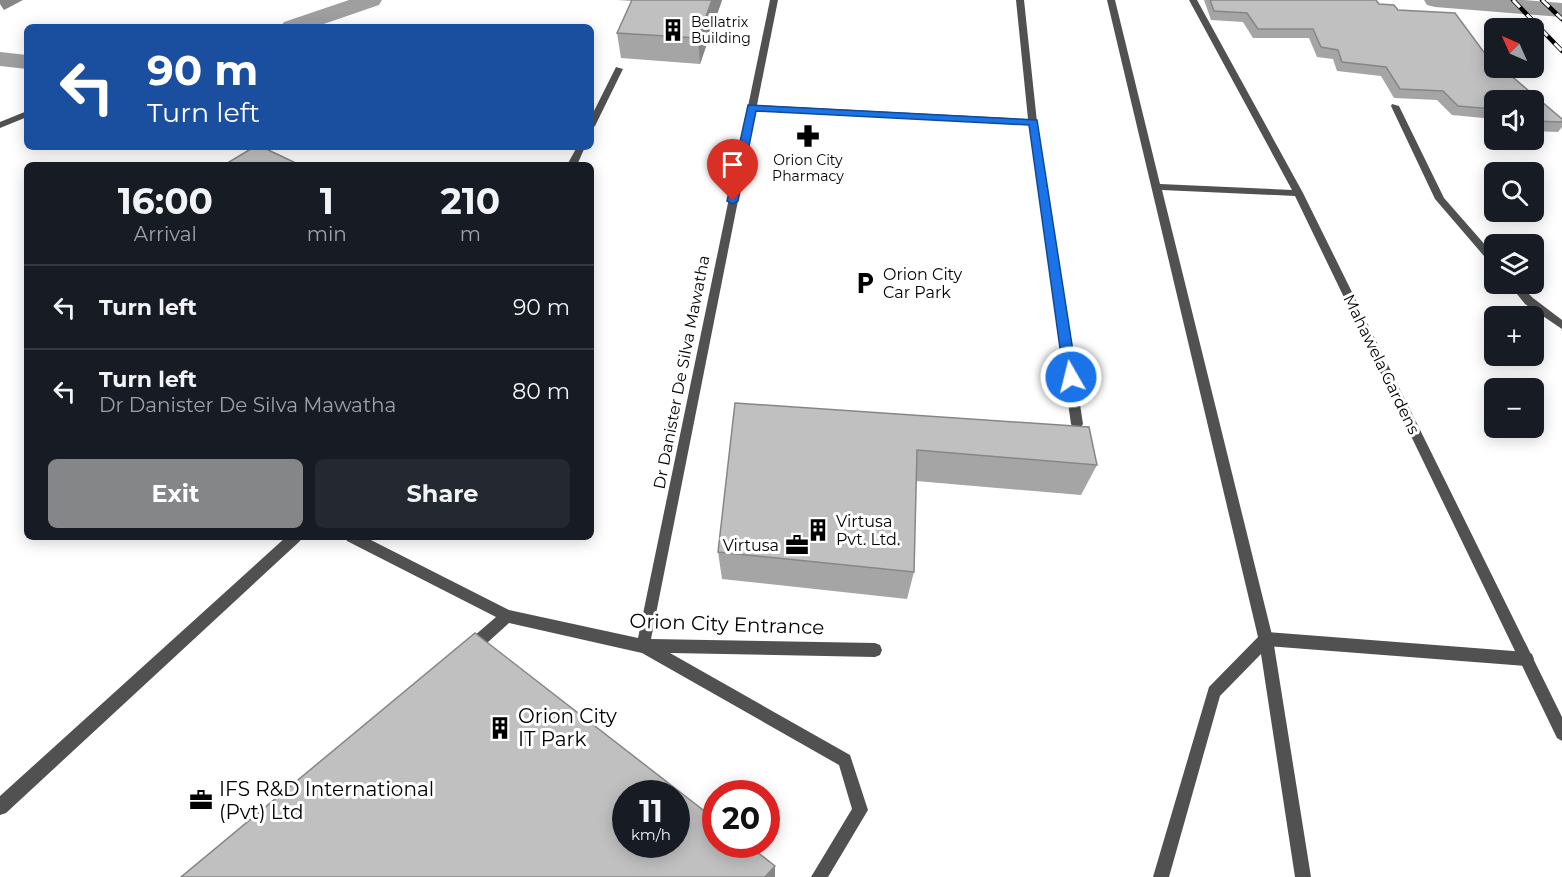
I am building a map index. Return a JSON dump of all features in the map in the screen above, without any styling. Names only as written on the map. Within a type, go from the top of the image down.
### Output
[{"type":"street","name":"Dr Danister De Silva Mawatha","points":[[643,646],[774,0]]},
{"type":"street","points":[[1020,0],[1033,122],[1077,424]]},
{"type":"street","points":[[1111,0],[1266,639],[1303,877]]},
{"type":"street","name":"Mahawela Gardens","points":[[1193,0],[1298,194],[1562,733]]},
{"type":"street","points":[[594,120],[619,69]]},
{"type":"street","points":[[1395,106],[1440,199],[1484,250]]},
{"type":"street","points":[[752,107],[1033,122]]},
{"type":"street","points":[[0,125],[24,115]]},
{"type":"street","points":[[1155,187],[1298,194]]},
{"type":"street","points":[[1522,294],[1528,301],[1562,325]]},
{"type":"street","points":[[0,807],[292,540]]},
{"type":"street","name":"Orion City Entrance","points":[[358,540],[507,616],[643,646],[874,650]]},
{"type":"street","points":[[462,656],[507,616]]},
{"type":"street","points":[[1161,877],[1214,692],[1266,639],[1527,659]]},
{"type":"street","points":[[643,646],[845,760],[860,810],[820,877]]},
{"type":"building","points":[[632,0],[712,0],[698,38],[617,33]]},
{"type":"building","points":[[1210,0],[1376,0],[1379,4],[1394,5],[1398,10],[1455,13],[1484,52],[1484,78],[1514,78],[1528,90],[1484,90],[1484,108],[1458,106],[1443,91],[1400,89],[1386,67],[1342,62],[1338,50],[1321,47],[1313,29],[1258,29],[1247,13],[1214,11]]},
{"type":"building","points":[[1544,104],[1562,119],[1562,122],[1544,121]]},
{"type":"building","points":[[249,150],[268,150],[294,162],[229,162]]},
{"type":"building","name":"Virtusa Pvt. Ltd.","points":[[735,403],[1089,427],[1097,465],[917,450],[914,572],[718,552]]},
{"type":"building","name":"Orion City IT Park","points":[[475,633],[664,780],[612,780],[612,858],[690,858],[690,800],[702,809],[702,858],[765,858],[775,866],[765,877],[181,877]]},
{"type":"waterway","points":[[301,24],[371,0]]},
{"type":"waterway","points":[[1435,0],[1562,10]]},
{"type":"waterway","points":[[0,59],[24,62]]},
{"type":"railway","points":[[1513,0],[1562,51]]},
{"type":"railway","points":[[1542,0],[1562,19]]},
{"type":"place","name":"Bellatrix Building","points":[[673,30]]},
{"type":"place","name":"Orion City Pharmacy","points":[[808,136]]},
{"type":"place","name":"Orion City Car Park","points":[[865,283]]},
{"type":"place","name":"Virtusa Pvt. Ltd.","points":[[818,530]]},
{"type":"place","name":"Virtusa","points":[[797,545]]},
{"type":"place","name":"Orion City IT Park","points":[[500,728]]},
{"type":"place","name":"IFS R&D International (Pvt) Ltd","points":[[201,800]]},
{"type":"route","points":[[733,201],[752,107],[1033,122],[1071,377]]}]
